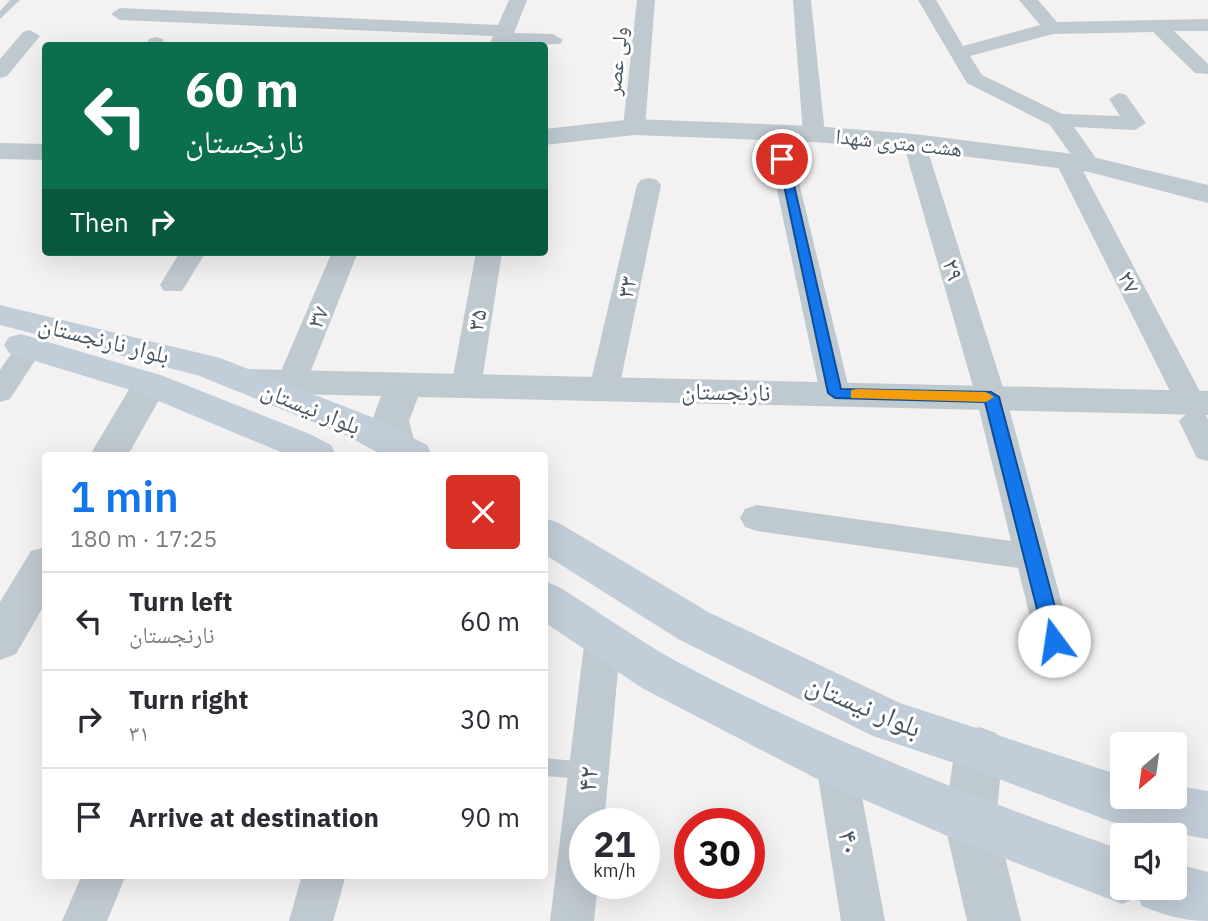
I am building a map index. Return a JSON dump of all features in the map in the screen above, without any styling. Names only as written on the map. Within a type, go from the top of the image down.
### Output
[{"type":"main road","name":"بلوار نارنجستان","points":[[0,315],[208,366]]},
{"type":"main road","name":"بلوار نارنجستان","points":[[15,344],[150,384]]},
{"type":"main road","name":"بلوار نیستان","points":[[208,366],[360,427],[405,451]]},
{"type":"main road","name":"بلوار نیستان","points":[[150,384],[302,451]]},
{"type":"main road","name":"بلوار نیستان","points":[[548,536],[694,626],[890,721],[979,749],[1112,799],[1208,815]]},
{"type":"main road","points":[[548,602],[658,674],[836,764],[970,821],[1110,873]]},
{"type":"main road","points":[[1187,894],[1208,899]]},
{"type":"street","points":[[132,0],[120,14],[388,26],[502,38],[553,40]]},
{"type":"street","points":[[502,38],[518,0]]},
{"type":"street","name":"ولی عصر","points":[[634,127],[646,0]]},
{"type":"street","points":[[802,0],[814,134]]},
{"type":"street","points":[[927,0],[974,79],[1016,96],[1058,120],[1135,124],[1119,99]]},
{"type":"street","points":[[1028,0],[1052,28]]},
{"type":"street","points":[[1183,8],[1206,25]]},
{"type":"street","points":[[958,53],[1052,28],[1206,25]]},
{"type":"street","points":[[383,42],[388,26]]},
{"type":"street","points":[[1158,26],[1202,69]]},
{"type":"street","points":[[1084,28],[1095,46]]},
{"type":"street","points":[[0,72],[30,36]]},
{"type":"street","name":"۲۷","points":[[1058,120],[1198,409],[1208,450]]},
{"type":"street","name":"هشت متری شهدا","points":[[548,137],[634,127],[814,134],[914,142],[1077,163],[1208,194]]},
{"type":"street","points":[[776,133],[835,393]]},
{"type":"street","name":"۲۹","points":[[914,142],[991,397],[1054,641]]},
{"type":"street","points":[[0,151],[42,152]]},
{"type":"street","name":"۳۳","points":[[604,390],[649,184]]},
{"type":"street","points":[[173,285],[191,256]]},
{"type":"street","name":"۳۷","points":[[291,383],[343,256]]},
{"type":"street","name":"۳۵","points":[[466,387],[488,256]]},
{"type":"street","points":[[0,393],[15,344]]},
{"type":"street","name":"نارنجستان","points":[[245,381],[991,397],[1198,409]]},
{"type":"street","points":[[111,452],[150,384]]},
{"type":"street","points":[[405,451],[389,425],[391,408],[407,386]]},
{"type":"street","points":[[757,518],[1033,557]]},
{"type":"street","points":[[0,641],[42,570]]},
{"type":"street","name":"۴۲","points":[[572,921],[603,637]]},
{"type":"street","points":[[979,749],[970,821],[994,921]]},
{"type":"street","name":"۴۰","points":[[836,764],[863,921]]},
{"type":"street","points":[[84,921],[102,879]]},
{"type":"street","points":[[311,921],[323,879]]},
{"type":"lane","points":[[0,16],[15,0]]},
{"type":"lane","points":[[548,767],[588,770]]},
{"type":"slow traffic","points":[[857,394],[986,397]]},
{"type":"route","points":[[782,159],[835,393],[991,397],[1054,641]]}]
